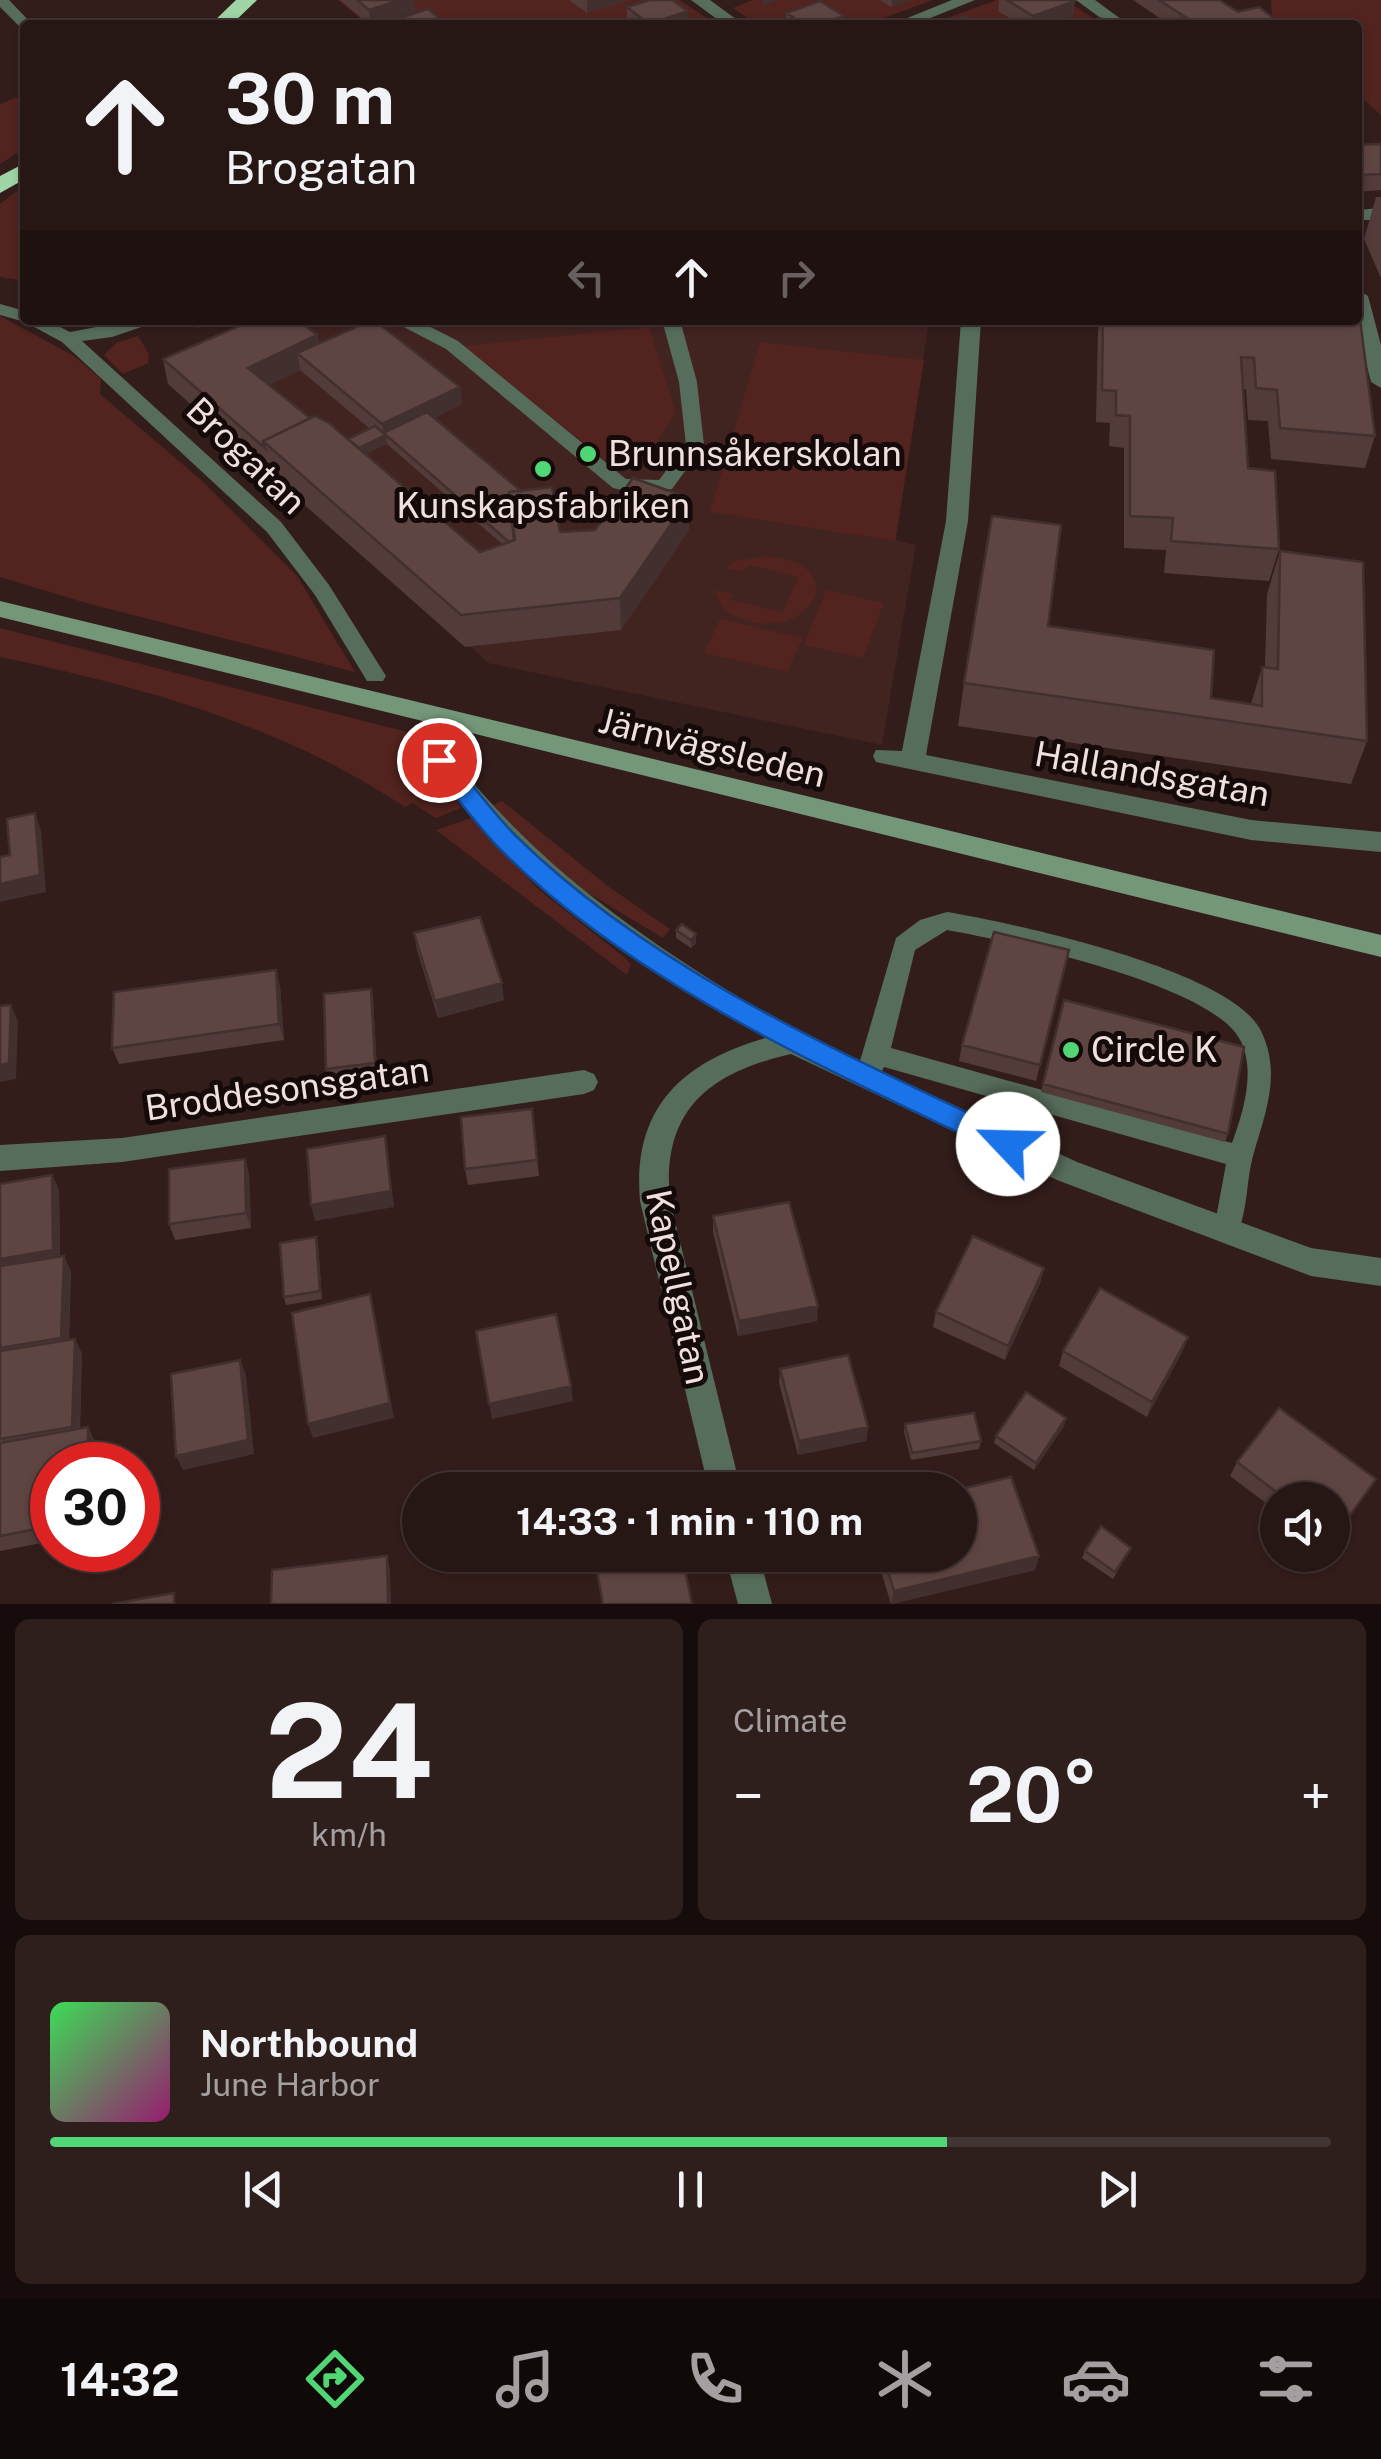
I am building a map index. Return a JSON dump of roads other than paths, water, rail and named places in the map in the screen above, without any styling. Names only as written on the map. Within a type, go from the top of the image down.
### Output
[{"type":"highway","points":[[225,20],[247,0]]},
{"type":"main road","name":"Järnvägsleden","points":[[0,606],[1381,946]]},
{"type":"street","points":[[698,0],[728,20]]},
{"type":"street","points":[[912,20],[966,0]]},
{"type":"street","points":[[1084,0],[1114,20]]},
{"type":"street","points":[[1362,311],[1381,382]]},
{"type":"street","points":[[912,762],[958,522],[970,325]]},
{"type":"street","name":"Hallandsgatan","points":[[885,756],[1251,830],[1381,842]]},
{"type":"street","points":[[793,1042],[872,1066],[1067,1170],[1311,1262],[1381,1272]]},
{"type":"street","name":"Kapellgatan","points":[[721,1472],[655,1201],[653,1160],[664,1122],[681,1098],[722,1063],[750,1050],[793,1042]]},
{"type":"street","name":"Broddesonsgatan","points":[[0,1158],[122,1150],[584,1082]]},
{"type":"street","points":[[747,1572],[755,1604]]},
{"type":"lane","points":[[1,0],[21,20]]},
{"type":"lane","name":"Brogatan","points":[[42,325],[68,338],[274,527],[322,590],[376,676]]},
{"type":"lane","points":[[68,338],[136,325]]},
{"type":"lane","points":[[413,325],[452,345],[620,484],[641,488],[664,485],[678,472],[695,444],[688,382],[672,325]]},
{"type":"lane","points":[[428,743],[450,777],[506,841],[556,885],[658,961],[793,1042]]},
{"type":"lane","points":[[1228,1229],[1240,1156],[1257,1109],[1260,1060],[1250,1033],[1228,1010],[1192,990],[1122,964],[976,926],[947,921],[928,927],[904,945],[872,1066],[994,1090],[1148,1128],[1240,1156]]},
{"type":"place","name":"Brunnsåkerskolan","points":[[588,454]]},
{"type":"place","name":"Kunskapsfabriken","points":[[543,469]]},
{"type":"place","name":"Circle K","points":[[1071,1050]]}]
